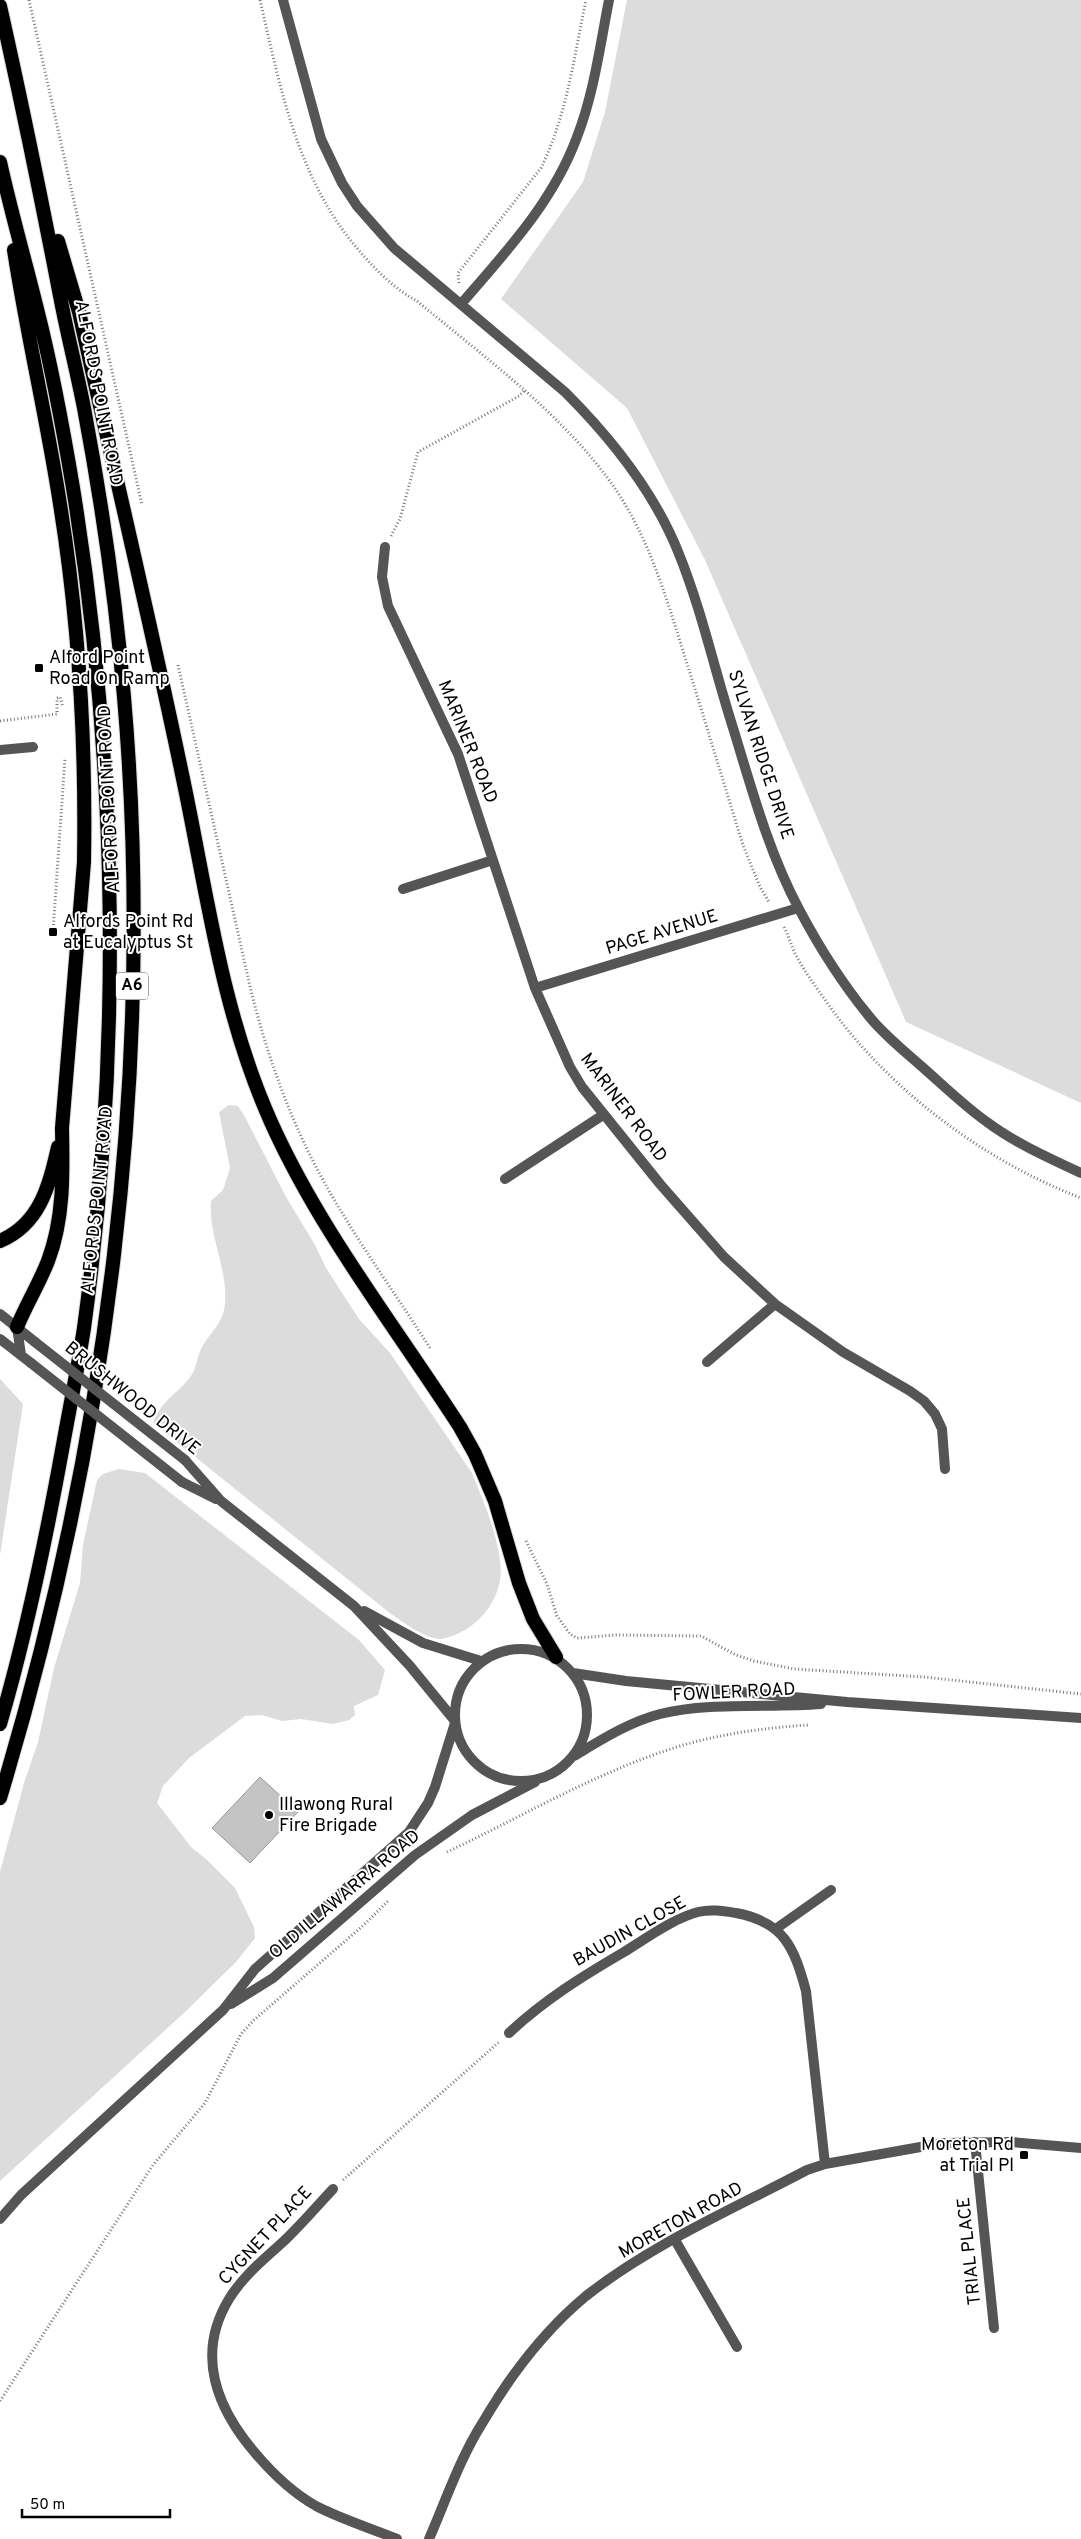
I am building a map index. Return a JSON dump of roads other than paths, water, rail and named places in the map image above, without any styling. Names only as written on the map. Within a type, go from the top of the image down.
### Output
[{"type":"highway","name":"ALFORDS POINT ROAD","points":[[0,6],[36,168],[91,448],[114,598],[124,695],[131,812],[133,909],[131,1017],[120,1188],[102,1343],[73,1509],[51,1610],[0,1798]]},
{"type":"highway","name":"ALFORDS POINT ROAD","points":[[0,162],[44,340],[68,462],[83,558],[103,753],[109,868],[110,963],[104,1122],[93,1255],[83,1332],[47,1535],[0,1724]]},
{"type":"highway","points":[[36,168],[79,312],[181,766],[223,979],[244,1052],[270,1120],[302,1185],[446,1406],[475,1454],[495,1501],[519,1583],[533,1619],[556,1658]]},
{"type":"highway","points":[[3,177],[24,318],[61,506],[80,686],[84,792],[84,862],[62,1128],[63,1171],[58,1226],[48,1260],[17,1327]]},
{"type":"highway","points":[[0,1242],[19,1231],[29,1221],[45,1196],[62,1128]]},
{"type":"street","name":"SYLVAN RIDGE DRIVE","points":[[283,0],[321,139],[342,183],[358,206],[394,248],[565,392],[586,413],[635,475],[663,520],[678,552],[698,605],[733,728],[769,839],[798,908],[834,968],[868,1015],[892,1040],[988,1123],[1025,1145],[1081,1173]]},
{"type":"street","points":[[461,304],[545,201],[569,157],[587,108],[609,0]]},
{"type":"street","name":"MARINER ROAD","points":[[385,547],[382,577],[388,606],[458,754],[535,988],[570,1068],[604,1114],[705,1237],[775,1304],[843,1352],[924,1401],[936,1414],[942,1429],[945,1469]]},
{"type":"street","points":[[0,750],[33,747]]},
{"type":"street","points":[[403,889],[493,860]]},
{"type":"street","name":"PAGE AVENUE","points":[[535,988],[798,908]]},
{"type":"street","points":[[505,1179],[604,1114]]},
{"type":"street","points":[[707,1362],[775,1304]]},
{"type":"street","name":"BRUSHWOOD DRIVE","points":[[0,1314],[185,1460],[222,1501],[354,1606],[410,1666],[455,1722]]},
{"type":"street","points":[[17,1327],[21,1355]]},
{"type":"street","name":"BRUSHWOOD DRIVE","points":[[0,1339],[182,1482],[222,1501]]},
{"type":"street","name":"BRUSHWOOD DRIVE","points":[[354,1606],[423,1643],[482,1661]]},
{"type":"street","points":[[518,1648],[538,1650],[556,1658],[573,1673],[584,1692],[588,1715],[584,1737],[573,1757],[559,1769],[542,1778],[526,1781],[509,1780],[493,1775],[479,1766],[468,1755],[460,1740],[455,1722],[456,1698],[466,1678],[482,1661],[499,1652],[518,1648]]},
{"type":"street","name":"FOWLER ROAD","points":[[573,1673],[626,1681],[847,1702],[986,1710],[1081,1718]]},
{"type":"street","name":"FOWLER ROAD","points":[[573,1757],[614,1732],[660,1714],[693,1710],[847,1702]]},
{"type":"street","name":"OLD ILLAWARRA ROAD","points":[[0,2219],[21,2196],[222,2010],[255,1970],[408,1832],[428,1803],[455,1722]]},
{"type":"street","name":"OLD ILLAWARRA ROAD","points":[[222,2010],[272,1978],[415,1855],[472,1815],[542,1778]]},
{"type":"street","points":[[825,2164],[806,1991],[799,1965],[777,1928],[831,1890]]},
{"type":"street","name":"BAUDIN CLOSE","points":[[509,2033],[538,2006],[562,1989],[687,1916],[717,1910],[746,1915],[777,1928]]},
{"type":"street","name":"TRIAL PLACE","points":[[974,2142],[994,2328]]},
{"type":"street","name":"MORETON ROAD","points":[[429,2539],[478,2429],[511,2378],[536,2347],[556,2324],[586,2296],[675,2240],[807,2170],[825,2164],[942,2143],[1045,2143],[1081,2148]]},
{"type":"street","name":"CYGNET PLACE","points":[[333,2188],[285,2240],[244,2279],[229,2299],[214,2334],[213,2370],[222,2406],[234,2427],[266,2466],[290,2488],[316,2506],[397,2539]]},
{"type":"street","points":[[675,2240],[737,2347]]},
{"type":"place","name":"Alford Point Road On Ramp","points":[[39,668]]},
{"type":"place","name":"Alfords Point Rd at Eucalyptus St","points":[[53,932]]},
{"type":"place","name":"Illawong Rural Fire Brigade","points":[[269,1815]]},
{"type":"place","name":"Moreton Rd at Trial Pl","points":[[1024,2155]]}]
